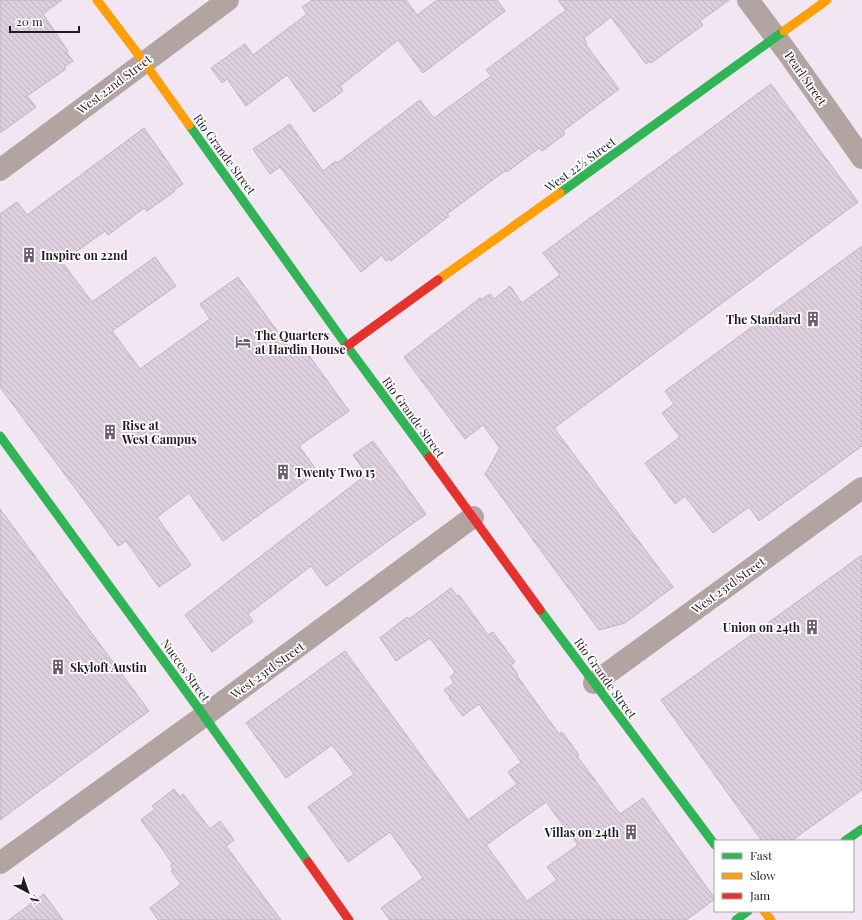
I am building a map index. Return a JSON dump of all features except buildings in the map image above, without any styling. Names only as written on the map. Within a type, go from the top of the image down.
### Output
[{"type":"street","name":"Rio Grande Street","points":[[97,0],[144,62],[347,346],[594,683],[714,844]]},
{"type":"street","name":"West 22nd Street","points":[[0,170],[228,0]]},
{"type":"street","name":"Pearl Street","points":[[748,0],[777,37],[862,158]]},
{"type":"street","name":"West 22½ Street","points":[[347,346],[827,0]]},
{"type":"street","name":"Nueces Street","points":[[0,436],[204,716],[349,920]]},
{"type":"street","name":"West 23rd Street","points":[[594,683],[862,488]]},
{"type":"street","name":"West 23rd Street","points":[[0,863],[204,716],[473,517]]},
{"type":"street","points":[[846,840],[862,829]]},
{"type":"street","points":[[736,920],[747,912]]},
{"type":"traffic: fast","points":[[560,193],[784,31]]},
{"type":"traffic: fast","points":[[189,125],[347,346],[429,457]]},
{"type":"traffic: fast","points":[[0,436],[204,716],[308,862]]},
{"type":"traffic: fast","points":[[540,610],[714,844]]},
{"type":"traffic: fast","points":[[846,840],[862,829]]},
{"type":"traffic: fast","points":[[736,920],[747,912]]},
{"type":"traffic: slow","points":[[97,0],[189,125]]},
{"type":"traffic: slow","points":[[784,31],[827,0]]},
{"type":"traffic: slow","points":[[438,280],[560,193]]},
{"type":"traffic: slow","points":[[765,912],[771,920]]},
{"type":"traffic: jam","points":[[347,346],[438,280]]},
{"type":"traffic: jam","points":[[429,457],[540,610]]},
{"type":"traffic: jam","points":[[308,862],[349,920]]},
{"type":"place","name":"Inspire on 22nd","points":[[29,255]]},
{"type":"place","name":"The Standard","points":[[813,319]]},
{"type":"place","name":"The Quarters at Hardin House","points":[[243,342]]},
{"type":"place","name":"Rise at West Campus","points":[[110,432]]},
{"type":"place","name":"Twenty Two 15","points":[[283,472]]},
{"type":"place","name":"Union on 24th","points":[[812,627]]},
{"type":"place","name":"Skyloft Austin","points":[[58,667]]},
{"type":"place","name":"Villas on 24th","points":[[631,832]]}]
